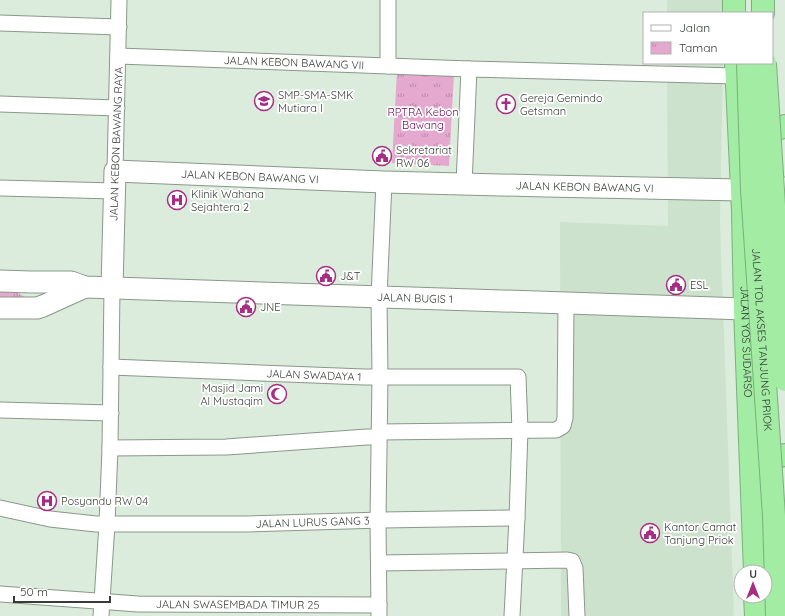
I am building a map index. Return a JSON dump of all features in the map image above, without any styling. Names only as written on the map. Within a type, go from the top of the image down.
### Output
[{"type":"highway","points":[[734,0],[734,12]]},
{"type":"highway","points":[[746,0],[746,12]]},
{"type":"highway","points":[[763,0],[763,12]]},
{"type":"highway","name":"JALAN TOL AKSES TANJUNG PRIOK","points":[[765,64],[785,380]]},
{"type":"highway","name":"JALAN TOL AKSES TANJUNG PRIOK","points":[[740,67],[752,190],[774,516],[777,616]]},
{"type":"highway","name":"JALAN YOS SUDARSO","points":[[740,67],[738,114],[743,211],[745,309],[755,564]]},
{"type":"highway","points":[[738,114],[748,125],[763,131],[777,130],[785,126]]},
{"type":"highway","points":[[750,441],[756,448],[764,453],[774,456],[785,455]]},
{"type":"highway","points":[[752,495],[763,484],[774,480],[785,479]]},
{"type":"highway","points":[[756,604],[756,616]]},
{"type":"street","name":"JALAN KEBON BAWANG RAYA","points":[[112,288],[119,0]]},
{"type":"street","points":[[388,0],[388,66]]},
{"type":"street","points":[[0,23],[119,27]]},
{"type":"street","name":"JALAN KEBON BAWANG VII","points":[[118,56],[469,69],[740,67]]},
{"type":"street","points":[[464,184],[469,69]]},
{"type":"street","points":[[0,104],[117,108]]},
{"type":"street","name":"JALAN KEBON BAWANG VI","points":[[116,171],[384,182],[741,190],[785,188]]},
{"type":"street","points":[[379,611],[379,297],[384,182]]},
{"type":"street","points":[[0,188],[115,191]]},
{"type":"street","name":"JALAN BUGIS 1","points":[[0,281],[71,282],[85,287],[745,309]]},
{"type":"street","points":[[25,308],[30,307],[37,299],[38,294],[31,282]]},
{"type":"street","name":"JALAN BUGIS 1","points":[[0,308],[37,308],[85,287]]},
{"type":"street","points":[[102,609],[110,448],[112,288]]},
{"type":"street","points":[[110,448],[226,446],[367,437],[379,434],[556,430],[563,426],[565,418],[566,304]]},
{"type":"street","name":"JALAN SWADAYA 1","points":[[111,367],[364,377],[518,377],[520,430]]},
{"type":"street","points":[[0,410],[111,413]]},
{"type":"street","points":[[512,616],[520,430]]},
{"type":"street","name":"JALAN LURUS GANG 3","points":[[0,508],[50,519],[96,524],[247,524],[517,518]]},
{"type":"street","points":[[379,563],[572,561],[575,568],[577,616]]},
{"type":"street","name":"JALAN SWASEMBADA TIMUR 25","points":[[0,594],[102,609],[146,604],[379,611]]},
{"type":"shaded area","points":[[667,0],[724,0],[724,12],[667,12]]},
{"type":"shaded area","points":[[667,64],[723,64],[720,222],[734,616],[561,616],[560,222],[668,226]]},
{"type":"green space","name":"RPTRA Kebon Bawang","points":[[397,71],[454,74],[449,166],[392,163]]},
{"type":"green space","points":[[0,290],[12,290],[29,299],[0,299]]},
{"type":"place","name":"SMP-SMA-SMK Mutiara I","points":[[264,101]]},
{"type":"place","name":"Gereja Gemindo Getsman","points":[[506,104]]},
{"type":"place","name":"Sekretariat RW 06","points":[[382,156]]},
{"type":"place","name":"Klinik Wahana Sejahtera 2","points":[[177,200]]},
{"type":"place","name":"J&T","points":[[326,276]]},
{"type":"place","name":"ESL","points":[[676,285]]},
{"type":"place","name":"JNE","points":[[246,307]]},
{"type":"place","name":"Masjid Jami Al Mustaqim","points":[[277,394]]},
{"type":"place","name":"Posyandu RW 04","points":[[47,501]]},
{"type":"place","name":"Kantor Camat Tanjung Priok","points":[[650,533]]}]
